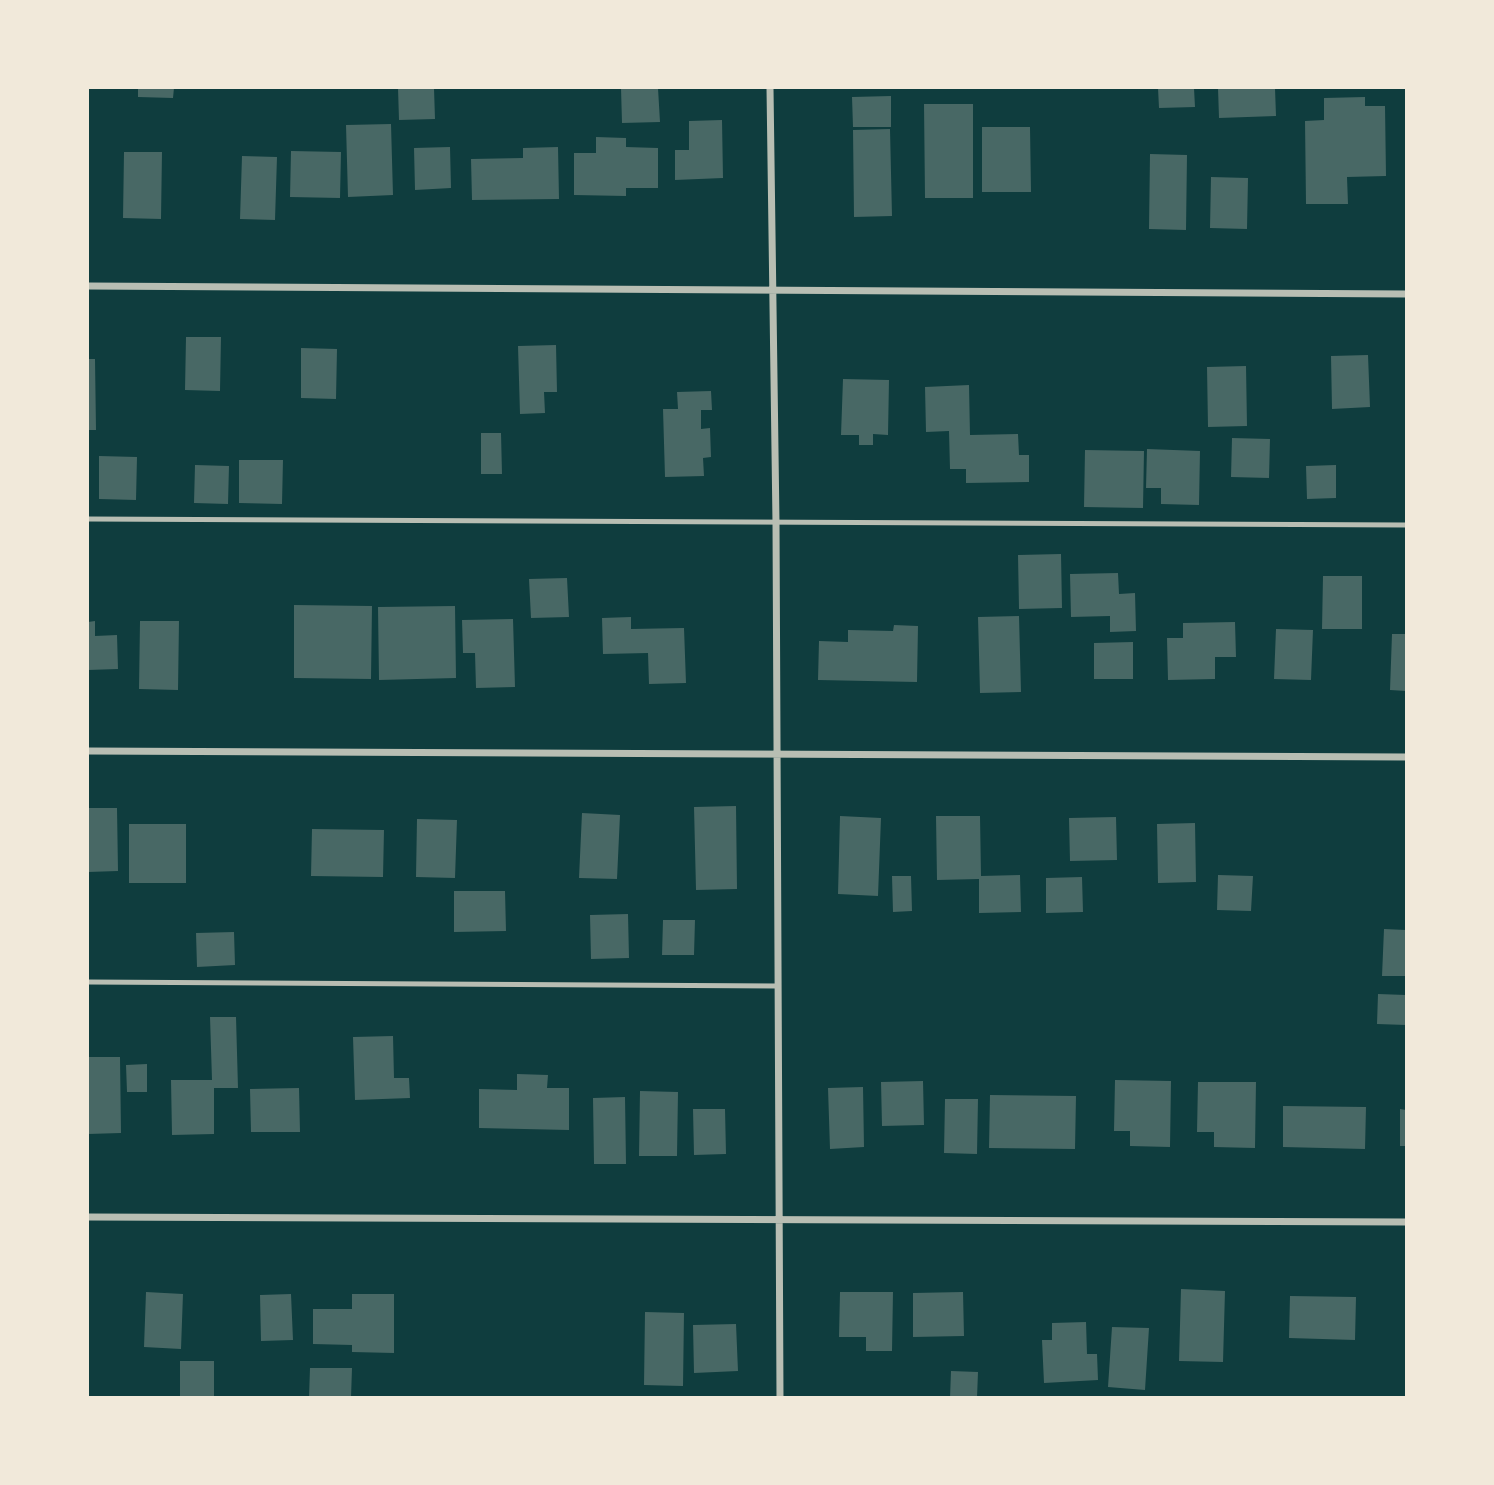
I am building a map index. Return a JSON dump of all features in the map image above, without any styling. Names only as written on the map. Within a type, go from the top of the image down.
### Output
[{"type":"street","points":[[770,88],[776,523],[780,1398]]},
{"type":"street","points":[[88,286],[1406,294]]},
{"type":"street","points":[[88,751],[1406,757]]},
{"type":"street","points":[[88,1217],[1406,1222]]},
{"type":"lane","points":[[88,519],[1406,525]]},
{"type":"lane","points":[[88,982],[777,986]]},
{"type":"building","points":[[138,88],[174,88],[173,98],[138,97]]},
{"type":"building","points":[[398,88],[434,88],[435,119],[399,120]]},
{"type":"building","points":[[621,88],[658,88],[660,122],[622,123]]},
{"type":"building","points":[[1158,88],[1194,88],[1195,107],[1159,108]]},
{"type":"building","points":[[1218,88],[1275,88],[1276,116],[1219,118]]},
{"type":"building","points":[[891,96],[891,127],[853,127],[852,97]]},
{"type":"building","points":[[1365,97],[1365,106],[1385,106],[1386,176],[1347,177],[1348,204],[1306,204],[1305,121],[1324,120],[1324,98]]},
{"type":"building","points":[[924,104],[973,104],[973,198],[925,198]]},
{"type":"building","points":[[722,120],[723,178],[675,180],[675,150],[689,150],[689,121]]},
{"type":"building","points":[[391,124],[393,195],[348,197],[346,125]]},
{"type":"building","points":[[982,127],[1030,127],[1031,192],[982,192]]},
{"type":"building","points":[[890,129],[892,216],[854,217],[853,130]]},
{"type":"building","points":[[596,137],[626,138],[626,147],[658,148],[658,188],[626,188],[626,196],[574,195],[574,153],[596,153]]},
{"type":"building","points":[[450,147],[451,188],[415,190],[414,148]]},
{"type":"building","points":[[558,147],[559,199],[472,200],[471,159],[523,158],[523,148]]},
{"type":"building","points":[[291,151],[341,152],[340,198],[290,197]]},
{"type":"building","points":[[124,152],[162,152],[161,219],[123,218]]},
{"type":"building","points":[[1150,154],[1187,155],[1186,230],[1149,229]]},
{"type":"building","points":[[242,156],[277,157],[275,220],[240,219]]},
{"type":"building","points":[[1211,177],[1248,178],[1247,229],[1210,228]]},
{"type":"building","points":[[186,337],[221,337],[220,391],[185,390]]},
{"type":"building","points":[[556,345],[557,392],[544,392],[545,413],[520,414],[518,346]]},
{"type":"building","points":[[301,348],[337,349],[336,399],[301,398]]},
{"type":"building","points":[[1368,355],[1370,407],[1332,409],[1331,356]]},
{"type":"building","points":[[88,359],[95,359],[96,430],[88,430]]},
{"type":"building","points":[[1246,366],[1247,426],[1208,427],[1207,367]]},
{"type":"building","points":[[843,379],[889,380],[888,435],[873,434],[873,445],[859,445],[859,435],[841,435]]},
{"type":"building","points":[[969,385],[970,435],[1018,434],[1019,455],[1029,455],[1029,482],[966,483],[966,469],[950,469],[949,431],[926,432],[925,387]]},
{"type":"building","points":[[711,391],[712,410],[701,410],[701,429],[710,428],[711,457],[703,458],[704,476],[665,477],[663,409],[678,409],[677,392]]},
{"type":"building","points":[[481,433],[501,433],[502,474],[481,474]]},
{"type":"building","points":[[1232,438],[1270,439],[1269,478],[1231,477]]},
{"type":"building","points":[[1147,449],[1200,451],[1199,505],[1161,504],[1161,488],[1146,488]]},
{"type":"building","points":[[1085,450],[1144,451],[1143,508],[1084,507]]},
{"type":"building","points":[[99,456],[137,457],[136,500],[99,499]]},
{"type":"building","points":[[239,460],[283,460],[282,504],[239,503]]},
{"type":"building","points":[[195,465],[229,466],[228,504],[194,503]]},
{"type":"building","points":[[1336,465],[1336,498],[1307,499],[1306,466]]},
{"type":"building","points":[[1061,554],[1062,608],[1019,609],[1018,555]]},
{"type":"building","points":[[1118,573],[1119,594],[1135,593],[1136,631],[1110,632],[1110,616],[1071,617],[1070,574]]},
{"type":"building","points":[[1323,576],[1362,576],[1362,629],[1322,629]]},
{"type":"building","points":[[567,578],[569,617],[531,618],[529,579]]},
{"type":"building","points":[[294,605],[372,606],[371,679],[294,678]]},
{"type":"building","points":[[455,606],[456,678],[379,680],[378,607]]},
{"type":"building","points":[[1019,616],[1021,692],[980,693],[978,617]]},
{"type":"building","points":[[631,617],[631,629],[684,628],[686,683],[649,684],[648,653],[603,654],[602,618]]},
{"type":"building","points":[[513,619],[515,687],[476,688],[475,653],[463,653],[462,620]]},
{"type":"building","points":[[95,621],[95,636],[117,635],[118,669],[88,670],[88,622]]},
{"type":"building","points":[[140,621],[179,621],[178,690],[139,689]]},
{"type":"building","points":[[1235,622],[1236,657],[1215,657],[1215,679],[1168,680],[1167,638],[1183,638],[1183,623]]},
{"type":"building","points":[[894,625],[918,626],[917,682],[818,680],[819,641],[848,642],[848,630],[893,631]]},
{"type":"building","points":[[1276,629],[1313,630],[1311,680],[1274,679]]},
{"type":"building","points":[[1392,634],[1406,634],[1406,691],[1390,690]]},
{"type":"building","points":[[1133,642],[1133,679],[1094,679],[1094,643]]},
{"type":"building","points":[[736,806],[737,889],[696,890],[694,807]]},
{"type":"building","points":[[88,808],[117,808],[118,871],[88,872]]},
{"type":"building","points":[[582,813],[620,815],[617,879],[579,878]]},
{"type":"building","points":[[840,816],[881,818],[878,896],[838,894]]},
{"type":"building","points":[[936,816],[980,816],[981,876],[1020,875],[1021,912],[979,913],[979,879],[937,880]]},
{"type":"building","points":[[1116,817],[1117,860],[1070,861],[1069,818]]},
{"type":"building","points":[[417,819],[457,820],[455,878],[416,877]]},
{"type":"building","points":[[1195,823],[1196,882],[1158,883],[1157,824]]},
{"type":"building","points":[[129,824],[186,824],[186,883],[129,883]]},
{"type":"building","points":[[312,829],[384,830],[383,877],[311,876]]},
{"type":"building","points":[[1218,875],[1253,876],[1251,911],[1217,910]]},
{"type":"building","points":[[892,876],[911,876],[912,911],[893,912]]},
{"type":"building","points":[[1082,877],[1083,912],[1046,913],[1046,878]]},
{"type":"building","points":[[454,891],[505,891],[506,931],[454,932]]},
{"type":"building","points":[[628,914],[629,958],[591,959],[590,915]]},
{"type":"building","points":[[663,920],[695,920],[694,955],[662,955]]},
{"type":"building","points":[[1384,929],[1406,930],[1406,976],[1382,976]]},
{"type":"building","points":[[234,932],[235,965],[197,967],[196,933]]},
{"type":"building","points":[[1378,994],[1406,995],[1406,1025],[1377,1024]]},
{"type":"building","points":[[210,1017],[236,1017],[238,1088],[214,1088],[214,1134],[172,1135],[171,1080],[212,1080]]},
{"type":"building","points":[[393,1036],[394,1078],[409,1078],[410,1098],[355,1100],[353,1037]]},
{"type":"building","points":[[88,1057],[120,1057],[121,1133],[88,1134]]},
{"type":"building","points":[[147,1064],[147,1092],[127,1092],[126,1065]]},
{"type":"building","points":[[517,1074],[548,1075],[547,1088],[569,1088],[569,1130],[479,1128],[479,1089],[517,1090]]},
{"type":"building","points":[[1115,1080],[1171,1081],[1170,1147],[1130,1146],[1130,1131],[1114,1131]]},
{"type":"building","points":[[923,1081],[924,1125],[882,1126],[881,1082]]},
{"type":"building","points":[[1198,1082],[1256,1082],[1255,1148],[1214,1147],[1214,1132],[1197,1132]]},
{"type":"building","points":[[863,1087],[864,1147],[830,1149],[828,1088]]},
{"type":"building","points":[[299,1088],[300,1132],[251,1132],[250,1089]]},
{"type":"building","points":[[640,1091],[678,1092],[677,1156],[639,1156]]},
{"type":"building","points":[[990,1095],[1076,1096],[1075,1149],[989,1148]]},
{"type":"building","points":[[625,1097],[626,1164],[594,1164],[593,1098]]},
{"type":"building","points":[[945,1099],[978,1099],[977,1154],[944,1153]]},
{"type":"building","points":[[1283,1106],[1366,1107],[1365,1149],[1283,1147]]},
{"type":"building","points":[[693,1109],[725,1109],[726,1154],[694,1155]]},
{"type":"building","points":[[1400,1109],[1406,1110],[1406,1146],[1400,1146]]},
{"type":"building","points":[[1181,1289],[1225,1291],[1223,1362],[1179,1361]]},
{"type":"building","points":[[146,1292],[183,1294],[181,1349],[144,1347]]},
{"type":"building","points":[[840,1292],[893,1292],[892,1351],[866,1351],[866,1337],[839,1337]]},
{"type":"building","points":[[963,1292],[964,1336],[913,1337],[913,1293]]},
{"type":"building","points":[[291,1294],[293,1340],[261,1341],[260,1295]]},
{"type":"building","points":[[352,1294],[394,1294],[394,1353],[352,1352],[352,1345],[313,1344],[313,1309],[352,1309]]},
{"type":"building","points":[[1290,1296],[1356,1297],[1355,1340],[1289,1338]]},
{"type":"building","points":[[645,1312],[684,1313],[683,1386],[644,1385]]},
{"type":"building","points":[[1086,1322],[1087,1354],[1097,1354],[1098,1380],[1044,1383],[1042,1340],[1052,1340],[1052,1323]]},
{"type":"building","points":[[736,1324],[738,1371],[694,1373],[693,1325]]},
{"type":"building","points":[[1112,1327],[1149,1328],[1145,1390],[1108,1387]]},
{"type":"building","points":[[180,1361],[214,1361],[214,1398],[180,1398]]},
{"type":"building","points":[[310,1368],[352,1368],[351,1398],[309,1398]]},
{"type":"building","points":[[951,1371],[978,1372],[977,1398],[950,1398]]}]
